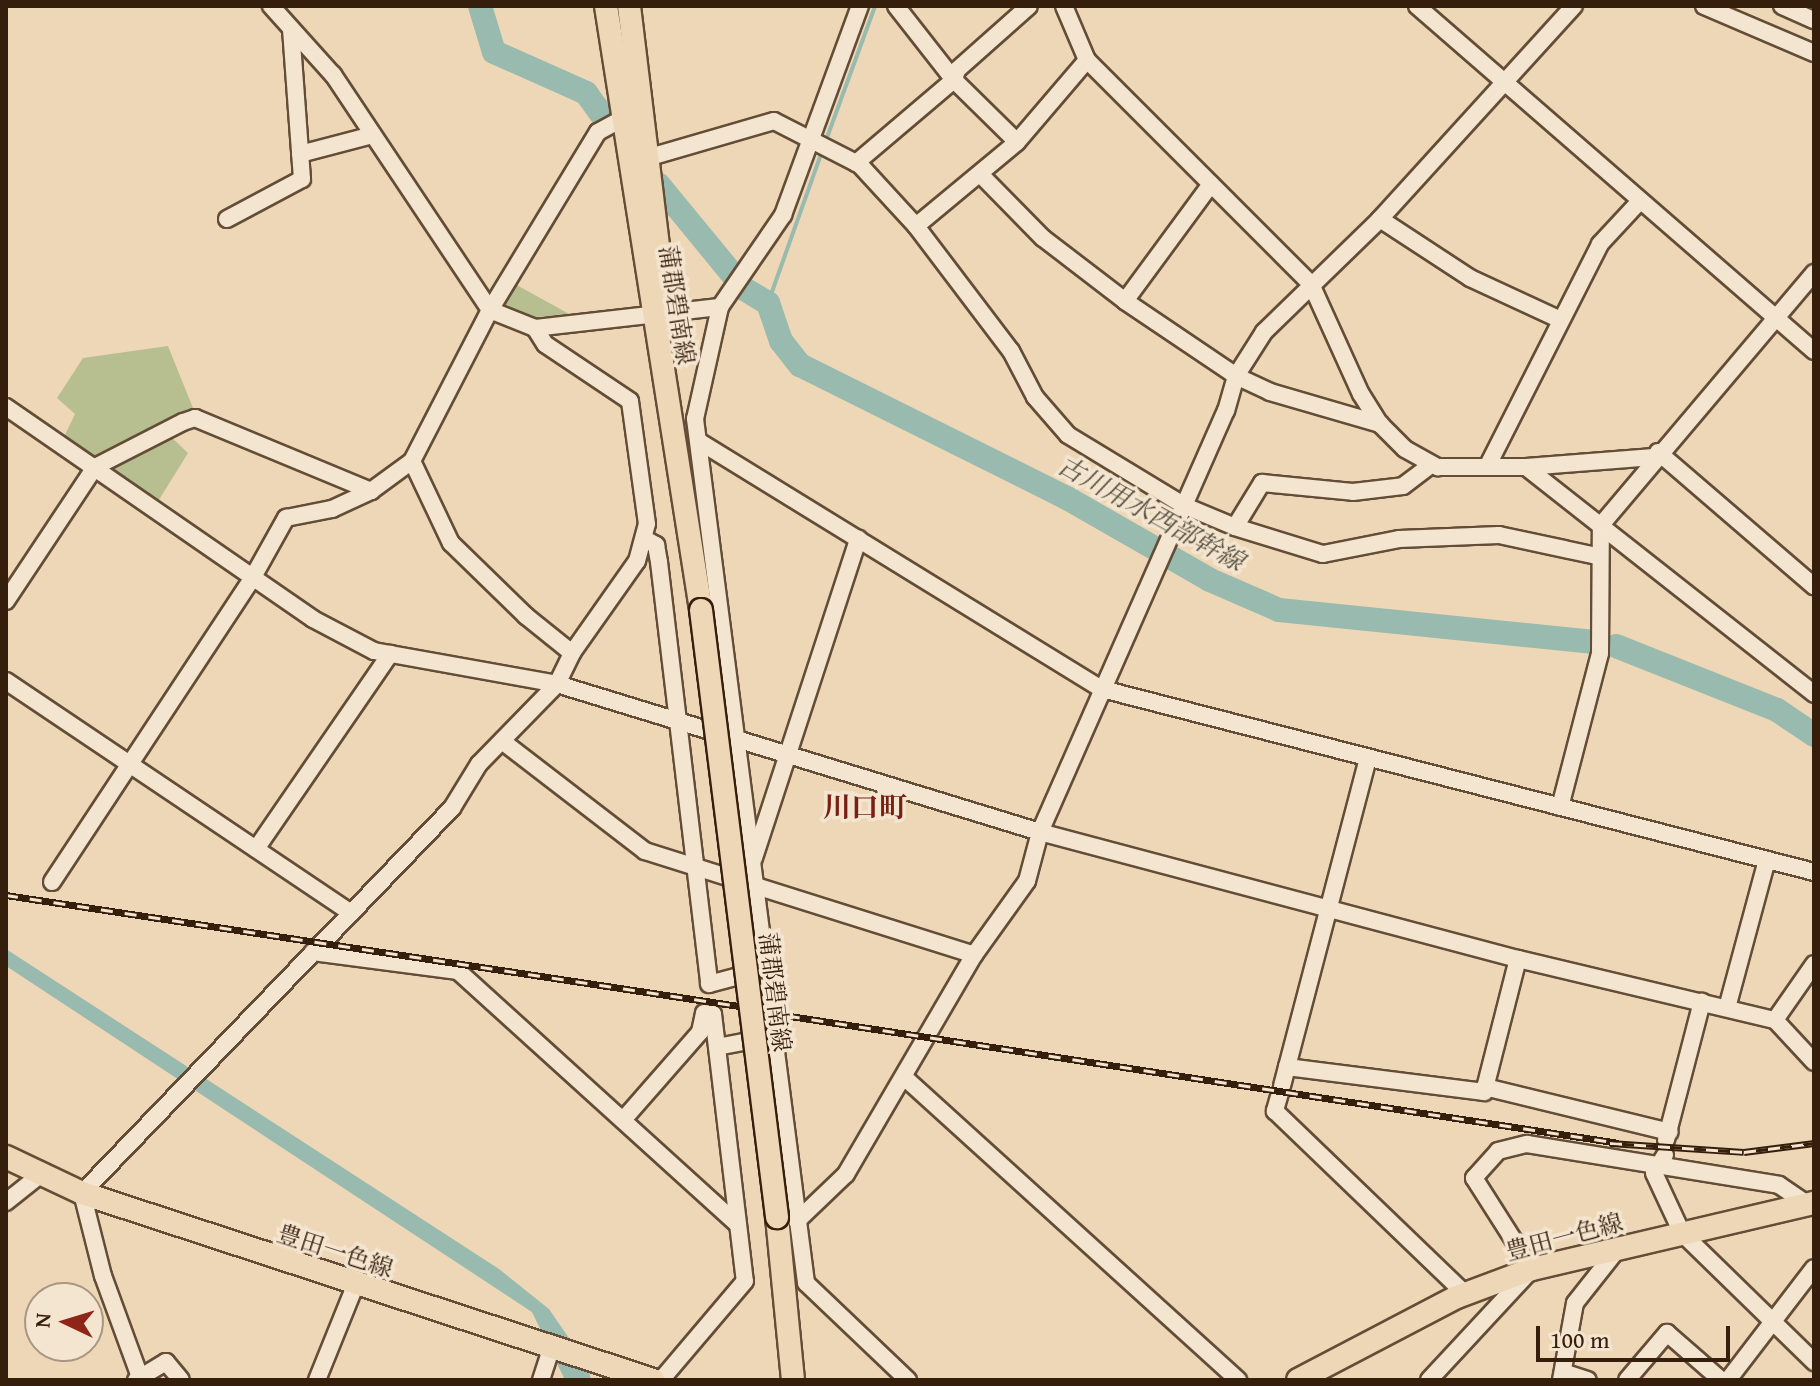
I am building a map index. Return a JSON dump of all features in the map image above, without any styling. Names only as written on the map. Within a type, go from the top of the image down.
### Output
[{"type":"main road","name":"蒲郡碧南線","points":[[606,6],[621,119],[660,314],[787,1219],[793,1380]]},
{"type":"main road","name":"蒲郡碧南線","points":[[629,6],[650,157],[660,314]]},
{"type":"main road","name":"豊田一色線","points":[[6,1157],[82,1193],[355,1286],[653,1380]]},
{"type":"main road","name":"豊田一色線","points":[[1298,1380],[1465,1294],[1532,1269],[1810,1204]]},
{"type":"street","points":[[271,6],[333,75],[490,310],[535,328],[720,307]]},
{"type":"street","points":[[766,970],[695,419],[720,307],[783,215],[860,6]]},
{"type":"street","points":[[896,6],[954,80],[1017,142]]},
{"type":"street","points":[[856,163],[954,80],[957,70],[1029,6]]},
{"type":"street","points":[[1064,6],[1087,60],[1311,284],[1338,352],[1380,424],[1431,465],[1526,467],[1656,454],[1814,586]]},
{"type":"street","points":[[1417,6],[1814,351]]},
{"type":"street","points":[[787,1219],[846,1174],[974,955],[1027,881],[1040,832],[1185,506],[1236,376],[1264,332],[1380,219],[1574,6]]},
{"type":"street","points":[[1704,6],[1814,53]]},
{"type":"street","points":[[1782,6],[1814,20]]},
{"type":"street","points":[[227,219],[302,179],[291,29]]},
{"type":"street","points":[[916,226],[982,176],[1017,142],[1087,60]]},
{"type":"street","points":[[52,882],[253,577],[286,518],[332,509],[371,491],[412,461],[490,310],[598,132],[621,119]]},
{"type":"street","points":[[650,157],[774,121],[814,137],[856,163],[916,226],[1011,351],[1035,397],[1068,435],[1185,506],[1235,527],[1323,554],[1399,539],[1499,535],[1597,556]]},
{"type":"street","points":[[300,154],[373,135]]},
{"type":"street","points":[[982,176],[1043,238],[1125,301],[1236,376],[1270,392],[1380,424]]},
{"type":"street","points":[[1125,301],[1211,184]]},
{"type":"street","points":[[1487,467],[1600,244],[1640,201]]},
{"type":"street","points":[[1380,219],[1470,278],[1561,320]]},
{"type":"street","points":[[1560,807],[1600,653],[1597,556],[1601,525],[1656,454],[1814,273]]},
{"type":"street","points":[[181,1380],[166,1362],[138,1378],[103,1276],[82,1193],[452,808],[479,764],[557,684],[572,653],[637,561],[645,539],[647,500],[630,401],[545,344],[535,328]]},
{"type":"street","points":[[6,407],[313,619],[374,651],[557,684],[736,742],[1040,832],[1518,959],[1775,1020],[1814,1062]]},
{"type":"street","points":[[6,601],[95,467],[195,418],[371,491]]},
{"type":"street","points":[[700,442],[1102,689],[1814,872]]},
{"type":"street","points":[[412,461],[451,543],[526,616],[572,653]]},
{"type":"street","points":[[1235,527],[1262,483],[1353,492],[1403,486],[1431,465]]},
{"type":"street","points":[[1526,467],[1814,694]]},
{"type":"street","points":[[645,539],[656,545],[659,562],[681,724],[709,984],[736,977]]},
{"type":"street","points":[[752,863],[858,539]]},
{"type":"street","points":[[256,849],[390,654]]},
{"type":"street","points":[[6,681],[351,913]]},
{"type":"street","points":[[502,741],[645,851],[755,890],[974,955]]},
{"type":"street","points":[[1368,758],[1275,1111],[1465,1294]]},
{"type":"street","points":[[1727,1008],[1767,860]]},
{"type":"street","points":[[313,952],[458,971],[738,1225]]},
{"type":"street","points":[[1287,1067],[1484,1092],[1518,959]]},
{"type":"street","points":[[1775,1020],[1814,964]]},
{"type":"street","points":[[1702,1002],[1664,1148],[1664,1198],[1682,1233],[1814,1362]]},
{"type":"street","points":[[623,1120],[700,1032],[704,1013],[713,1014],[745,1281],[661,1380]]},
{"type":"street","points":[[717,1047],[774,1036],[787,1219],[806,1283],[908,1380]]},
{"type":"street","points":[[904,1077],[1238,1380]]},
{"type":"street","points":[[1485,1087],[1779,1185],[1810,1204]]},
{"type":"street","points":[[1429,1380],[1532,1269],[1474,1178],[1498,1151],[1527,1144],[1664,1148]]},
{"type":"street","points":[[6,1202],[40,1175]]},
{"type":"street","points":[[1588,1380],[1562,1376],[1575,1303],[1616,1251]]},
{"type":"street","points":[[1728,1380],[1814,1268]]},
{"type":"street","points":[[317,1380],[355,1286]]},
{"type":"street","points":[[1627,1380],[1667,1333],[1721,1380]]},
{"type":"street","points":[[541,1380],[551,1349]]},
{"type":"green space","points":[[513,283],[571,315],[519,318],[498,308]]},
{"type":"green space","points":[[168,346],[195,413],[97,460],[63,439],[75,414],[57,398],[83,358]]},
{"type":"green space","points":[[167,433],[188,453],[157,503],[102,469]]},
{"type":"water","points":[[6,949],[499,1269],[549,1309],[588,1366],[591,1380],[565,1380],[532,1312],[6,966]]},
{"type":"waterway","name":"古川用水西部幹線","points":[[480,6],[494,52],[586,93],[604,118]]},
{"type":"waterway","points":[[825,143],[875,6]]},
{"type":"waterway","points":[[768,303],[822,151]]},
{"type":"waterway","name":"古川用水西部幹線","points":[[659,185],[732,274]]},
{"type":"waterway","name":"古川用水西部幹線","points":[[746,290],[768,303],[781,341],[800,365],[1067,498],[1210,580],[1279,610],[1594,642]]},
{"type":"waterway","name":"古川用水西部幹線","points":[[1616,646],[1777,710],[1814,735]]},
{"type":"railway","points":[[6,895],[739,1006]]},
{"type":"railway","points":[[764,1012],[1619,1143]]},
{"type":"railway","points":[[1610,1143],[1744,1152],[1814,1143]]},
{"type":"district","name":"川口町","points":[[865,807]]}]
